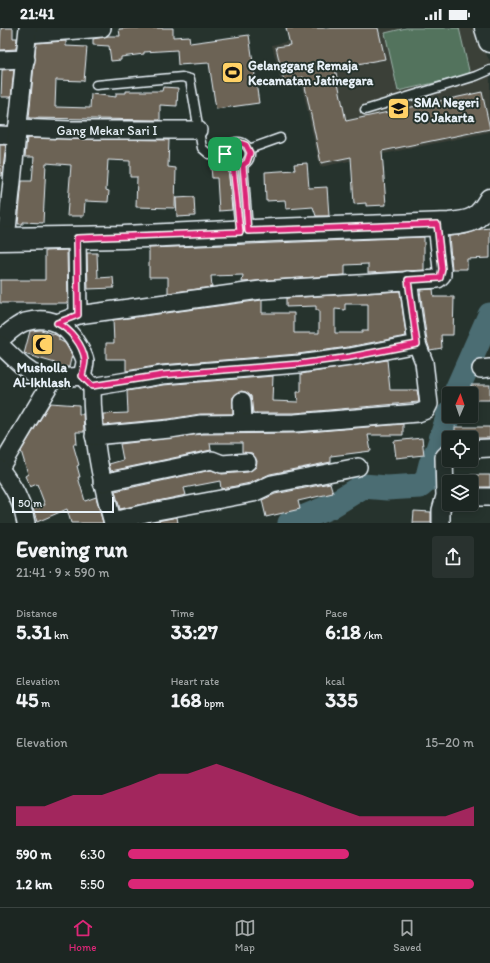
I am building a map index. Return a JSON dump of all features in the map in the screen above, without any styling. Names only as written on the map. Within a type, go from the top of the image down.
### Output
[{"type":"street","points":[[102,28],[28,31],[26,59],[11,133],[5,192],[3,239],[244,232],[470,222],[478,218],[490,200]]},
{"type":"street","points":[[486,28],[490,41]]},
{"type":"street","points":[[0,60],[26,59]]},
{"type":"street","name":"Gang Mekar Sari I","points":[[11,133],[70,130],[198,130]]},
{"type":"street","points":[[57,323],[78,315],[261,290],[440,278],[442,269],[437,224]]},
{"type":"street","points":[[77,238],[78,315]]},
{"type":"street","points":[[94,436],[170,429],[200,424],[295,423],[418,413],[426,410],[429,404],[424,362],[417,344],[408,280]]},
{"type":"street","points":[[0,340],[14,328],[25,322],[44,320],[66,327],[72,334],[82,351],[85,361],[94,436],[102,483],[113,522],[146,513],[253,493],[272,484],[358,468]]},
{"type":"street","points":[[0,345],[32,374],[42,378],[87,381],[299,364],[350,357],[417,344]]},
{"type":"street","points":[[26,523],[23,507],[16,490],[0,468],[53,379]]},
{"type":"street","points":[[242,401],[243,424]]},
{"type":"street","points":[[478,449],[490,448]]},
{"type":"street","points":[[102,483],[212,460],[222,464],[246,462]]},
{"type":"street","points":[[478,497],[490,497]]},
{"type":"street","points":[[441,523],[442,508]]},
{"type":"lane","points":[[365,110],[476,76],[490,70]]},
{"type":"lane","points":[[96,85],[182,77],[190,79],[198,130],[205,151],[209,154],[225,154]]},
{"type":"lane","points":[[249,149],[280,138]]},
{"type":"lane","points":[[233,142],[242,142],[249,149],[249,158],[243,165],[244,232],[233,166],[226,159],[225,154],[229,145],[233,142]]},
{"type":"lane","points":[[233,166],[243,165]]},
{"type":"shaded area","name":"SMA Negeri 50 Jakarta","points":[[349,28],[479,28],[487,56],[490,61],[490,132],[320,167],[301,82],[282,86],[272,45]]},
{"type":"green space","points":[[406,28],[459,28],[470,75],[398,91],[385,33]]},
{"type":"building","points":[[1,28],[13,28],[13,38],[17,38],[16,49],[0,50]]},
{"type":"building","points":[[173,28],[173,37],[189,36],[190,43],[249,35],[259,103],[216,109],[209,63],[178,65],[177,50],[144,52],[144,54],[121,57],[121,60],[111,61],[109,46],[93,45],[93,39],[108,36],[120,36],[119,29]]},
{"type":"building","points":[[286,28],[378,28],[385,59],[335,68],[346,121],[482,92],[490,129],[382,151],[386,205],[366,206],[366,203],[354,204],[351,157],[321,163],[303,77],[284,82],[276,47],[290,45]]},
{"type":"building","points":[[66,41],[66,46],[87,47],[84,81],[56,80],[55,107],[90,108],[91,94],[116,97],[116,93],[126,93],[126,91],[162,91],[163,87],[178,88],[177,106],[160,105],[160,120],[29,118],[36,43]]},
{"type":"building","points":[[14,69],[11,97],[1,97],[2,70]]},
{"type":"building","points":[[27,138],[169,140],[168,167],[176,168],[175,208],[136,207],[137,177],[130,177],[130,161],[108,160],[106,190],[109,191],[108,202],[85,201],[84,216],[67,216],[71,165],[46,163],[43,223],[23,222],[23,224],[18,224],[22,181],[32,181],[34,157],[25,157]]},
{"type":"building","points":[[0,145],[6,145],[2,176],[0,176]]},
{"type":"building","points":[[307,163],[309,188],[327,187],[329,216],[316,216],[313,207],[286,209],[285,200],[266,201],[265,172],[295,170],[294,164]]},
{"type":"building","points":[[228,166],[232,210],[219,211],[217,178],[212,178],[211,167]]},
{"type":"building","points":[[194,197],[195,216],[177,217],[176,198]]},
{"type":"building","points":[[490,228],[490,258],[467,259],[467,269],[452,269],[449,236],[466,234],[481,229]]},
{"type":"building","points":[[424,237],[424,270],[368,273],[368,264],[345,265],[345,275],[242,282],[243,275],[211,276],[212,287],[168,293],[168,277],[149,277],[149,248]]},
{"type":"building","points":[[67,250],[68,303],[0,303],[0,280],[45,280],[45,251]]},
{"type":"building","points":[[87,253],[97,253],[98,278],[113,277],[114,288],[88,289]]},
{"type":"building","points":[[433,289],[434,297],[454,297],[453,335],[441,335],[442,348],[430,350],[427,341],[420,290]]},
{"type":"building","points":[[400,291],[406,336],[348,347],[298,354],[161,365],[126,371],[126,359],[106,359],[106,343],[114,343],[113,320],[262,300],[262,313],[294,313],[294,333],[319,333],[319,310],[316,310],[316,306],[286,307],[286,298]],"holes":[[[345,304],[368,304],[368,331],[362,331],[362,333],[335,333],[335,309],[345,310]]]},
{"type":"building","name":"Musholla Al-Ikhlash","points":[[41,330],[56,335],[59,337],[59,340],[65,343],[72,355],[69,367],[54,366],[55,363],[24,354],[30,331]]},
{"type":"building","points":[[387,360],[390,390],[417,390],[419,402],[295,413],[253,413],[251,396],[246,392],[241,391],[233,397],[233,414],[200,414],[169,419],[104,425],[103,414],[128,413],[127,391],[163,385],[273,376],[272,401],[298,402],[297,392],[301,392],[301,374]]},
{"type":"building","points":[[471,385],[490,385],[490,400],[478,400],[478,387],[471,387]]},
{"type":"building","points":[[50,403],[79,405],[79,414],[83,414],[84,432],[76,432],[77,444],[73,444],[79,465],[77,466],[80,477],[78,477],[85,501],[96,497],[103,523],[71,523],[67,509],[37,522],[33,508],[45,505],[37,484],[30,487],[25,476],[28,474],[21,451]]},
{"type":"building","points":[[403,424],[403,435],[368,435],[371,451],[331,456],[331,462],[270,474],[250,483],[221,489],[220,481],[184,488],[186,495],[120,509],[115,491],[211,470],[222,474],[248,472],[256,467],[257,461],[252,453],[242,452],[242,443],[210,443],[211,450],[111,471],[109,464],[123,460],[120,444],[202,434],[296,433]]},
{"type":"building","points":[[455,427],[490,427],[490,438],[478,438],[478,431],[455,431]]},
{"type":"building","points":[[422,438],[424,455],[396,458],[394,441]]},
{"type":"building","points":[[478,475],[490,475],[490,487],[478,487]]},
{"type":"building","points":[[330,483],[333,493],[298,501],[300,509],[266,517],[262,500],[275,494]]},
{"type":"building","points":[[414,511],[431,512],[431,523],[413,523]]},
{"type":"building","points":[[177,517],[178,523],[148,523]]},
{"type":"waterway","points":[[458,387],[490,315]]},
{"type":"waterway","points":[[290,523],[329,507],[363,486],[387,488],[420,486],[427,480],[431,464],[438,449],[446,423]]},
{"type":"place","name":"Gelanggang Remaja Kecamatan Jatinegara","points":[[233,72]]},
{"type":"place","name":"SMA Negeri 50 Jakarta","points":[[398,109]]},
{"type":"place","name":"Musholla Al-Ikhlash","points":[[42,345]]},
{"type":"route","points":[[233,142],[242,142],[249,149],[249,158],[243,165],[248,231],[437,224],[442,275],[438,279],[408,280],[417,344],[350,357],[299,364],[162,375],[92,386],[82,376],[85,361],[82,351],[66,327],[57,323],[78,315],[77,238],[124,238],[240,232],[235,174],[233,166],[226,159],[225,154],[226,149],[233,142]]}]
